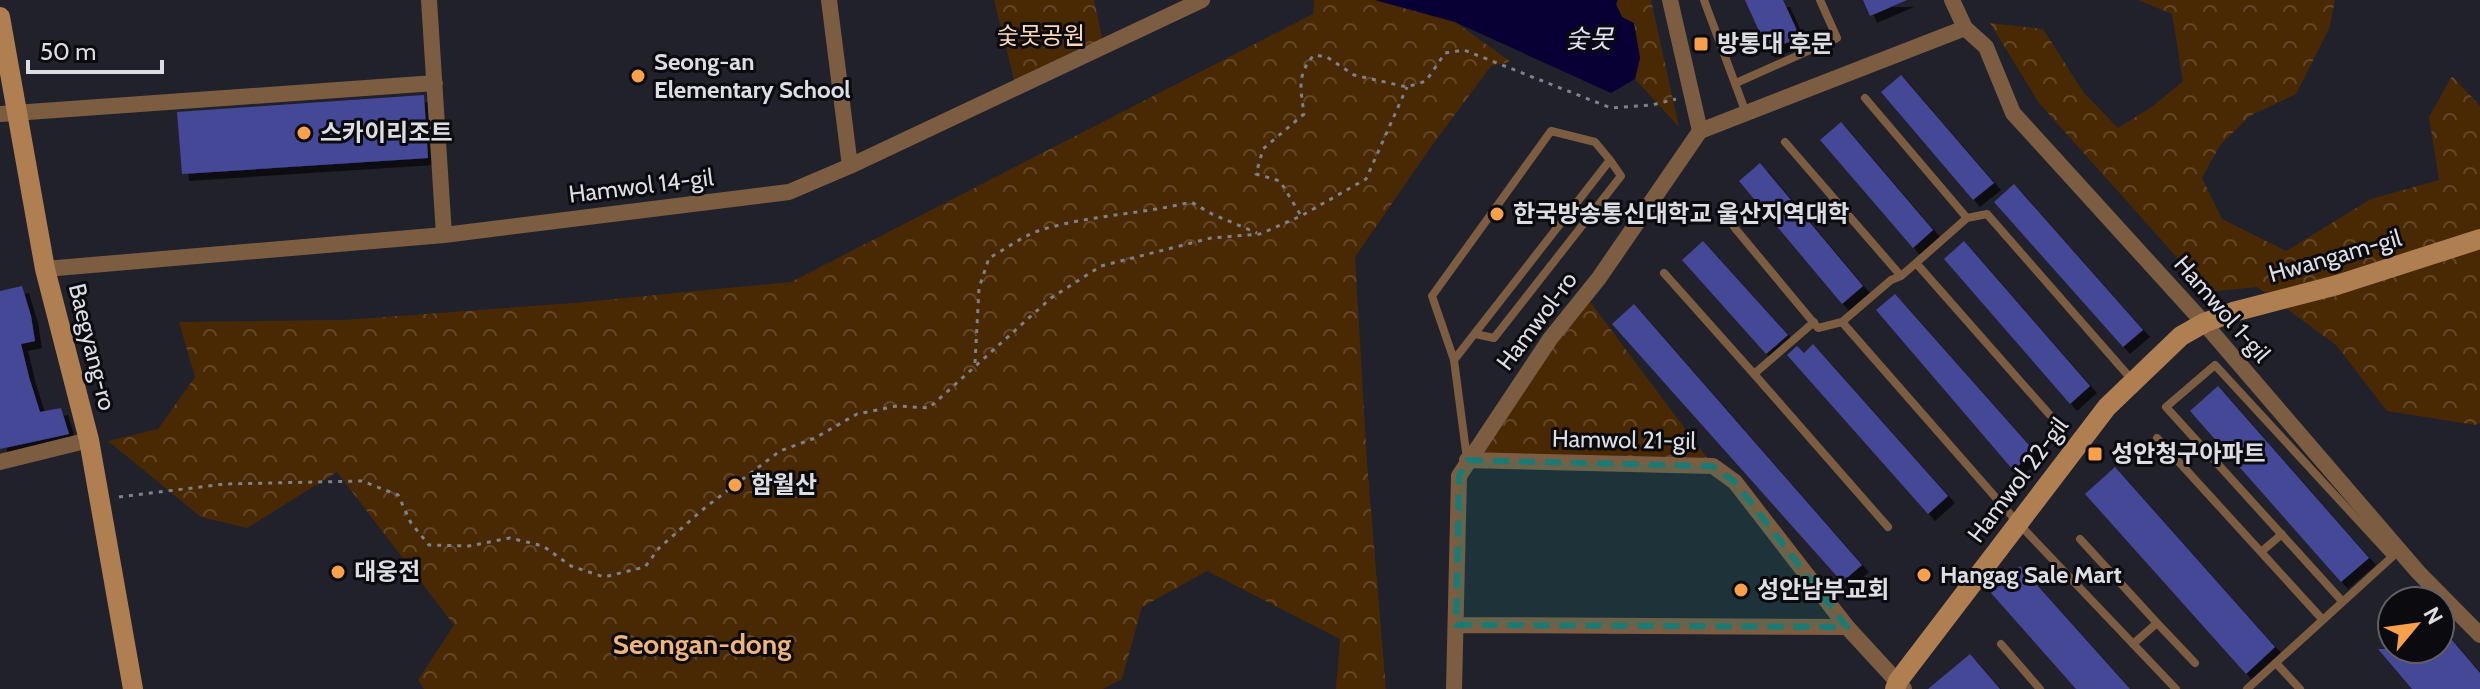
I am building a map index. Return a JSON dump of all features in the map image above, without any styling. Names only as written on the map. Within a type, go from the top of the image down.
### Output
[{"type":"street","points":[[429,0],[444,235]]},
{"type":"street","points":[[829,0],[850,166]]},
{"type":"street","points":[[1670,0],[1700,131],[1965,28]]},
{"type":"street","name":"Hamwol 1-gil","points":[[1952,0],[1965,28],[1986,47],[2013,113],[2204,323],[2418,572],[2480,635]]},
{"type":"street","name":"Hamwol 14-gil","points":[[45,269],[444,235],[789,192],[1198,1]]},
{"type":"street","name":"Baegyang-ro","points":[[0,17],[8,113],[89,440],[133,689]]},
{"type":"street","points":[[8,113],[435,83]]},
{"type":"street","name":"Hamwol-ro","points":[[1454,689],[1459,476],[1550,339],[1599,278],[1700,131]]},
{"type":"street","name":"Hwangam-gil","points":[[2204,323],[2480,239]]},
{"type":"street","name":"Hamwol 22-gil","points":[[1899,686],[2107,407],[2181,336],[2204,323]]},
{"type":"street","points":[[0,462],[89,440]]},
{"type":"street","name":"Hamwol 21-gil","points":[[1467,460],[1713,466],[1735,482],[1847,627],[1899,686]]},
{"type":"street","points":[[1456,625],[1847,627]]},
{"type":"lane","points":[[1704,0],[1746,113]]},
{"type":"lane","points":[[1736,83],[1837,38],[1820,0]]},
{"type":"lane","points":[[1865,98],[1967,218]]},
{"type":"lane","points":[[1467,460],[1454,360],[1432,296],[1551,131],[1595,142],[1621,176],[1494,338],[1475,334]]},
{"type":"lane","points":[[1785,142],[1901,276]]},
{"type":"lane","points":[[1454,360],[1610,160]]},
{"type":"lane","points":[[1734,227],[1818,328],[1842,322],[1967,218],[1987,214],[2134,381]]},
{"type":"lane","points":[[1916,263],[2049,414]]},
{"type":"lane","points":[[1664,273],[1888,527]]},
{"type":"lane","points":[[1754,374],[1814,322]]},
{"type":"lane","points":[[1842,322],[2018,523],[2176,689]]},
{"type":"lane","points":[[2247,689],[2392,557],[2215,365],[2166,407],[2342,601]]},
{"type":"lane","points":[[2157,438],[2322,619]]},
{"type":"lane","points":[[2261,552],[2282,534]]},
{"type":"lane","points":[[2080,539],[2195,663]]},
{"type":"lane","points":[[2133,644],[2157,623]]},
{"type":"lane","points":[[2001,644],[2040,689]]},
{"type":"lane","points":[[2276,663],[2300,689]]},
{"type":"path","points":[[1301,216],[1280,181],[1256,174],[1263,149],[1304,114],[1301,86],[1304,67],[1314,55],[1327,57],[1354,75],[1407,87],[1426,81],[1445,53],[1464,50],[1611,108],[1652,105],[1692,95]]},
{"type":"path","points":[[100,501],[224,484],[362,481],[398,495],[411,523],[429,545],[469,546],[510,538],[543,546],[571,566],[604,577],[645,567],[659,548],[707,506],[780,451],[815,438],[857,414],[897,406],[929,408],[975,363],[1051,298],[1101,266],[1211,238],[1260,234],[1301,216],[1366,179],[1407,87]]},
{"type":"path","points":[[975,363],[979,288],[989,258],[1041,229],[1107,216],[1155,211],[1191,202],[1260,234]]},
{"type":"highlighted area","points":[[1467,460],[1713,466],[1735,482],[1847,627],[1456,625],[1459,476]]},
{"type":"green space","name":"숯못공원","points":[[994,0],[1094,0],[1104,46],[1016,87]]},
{"type":"green space","points":[[1314,0],[1375,0],[1455,22],[1511,62],[1491,66],[1355,257],[1367,462],[1386,689],[1336,689],[1340,639],[1207,571],[1142,607],[1122,679],[1103,689],[424,689],[418,680],[454,625],[337,472],[247,528],[201,517],[108,441],[158,429],[195,377],[179,322],[344,320],[573,303],[791,282],[1313,14]]},
{"type":"green space","points":[[1618,0],[1651,0],[1679,127],[1635,79],[1640,58],[1616,4]]},
{"type":"green space","points":[[2138,0],[2335,0],[2329,29],[2296,94],[2250,116],[2220,145],[2202,178],[2222,219],[2286,251],[2371,199],[2439,180],[2429,117],[2452,76],[2480,106],[2480,423],[2475,425],[2387,411],[2336,345],[2257,287],[2208,292],[2039,103],[1990,23],[2043,29],[2084,93],[2118,128],[2153,106],[2183,81],[2172,14]]},
{"type":"green space","points":[[1585,295],[1713,466],[1467,460]]},
{"type":"water","name":"숯못","points":[[1375,0],[1618,0],[1616,4],[1622,17],[1634,23],[1640,58],[1635,79],[1611,93],[1455,22]]},
{"type":"building","points":[[1745,0],[1783,0],[1800,37],[1768,51]]},
{"type":"building","points":[[1863,0],[1907,0],[1870,16]]},
{"type":"building","points":[[1901,75],[1994,183],[1973,200],[1881,92]]},
{"type":"building","name":"스카이리조트","points":[[424,95],[428,158],[182,174],[177,112]]},
{"type":"building","points":[[1841,122],[1933,230],[1913,248],[1820,140]]},
{"type":"building","points":[[1760,163],[1863,286],[1842,304],[1739,181]]},
{"type":"building","points":[[2014,184],[2143,330],[2123,347],[1994,202]]},
{"type":"building","points":[[1703,241],[1788,335],[1766,354],[1682,260]]},
{"type":"building","points":[[1964,241],[2090,386],[2070,404],[1944,259]]},
{"type":"building","points":[[22,286],[35,341],[21,344],[40,412],[61,408],[69,434],[0,449],[0,291]]},
{"type":"building","points":[[1895,294],[2035,452],[2013,470],[1876,310]]},
{"type":"building","points":[[1634,304],[1862,565],[1842,582],[1612,324]]},
{"type":"building","points":[[1813,344],[1948,496],[1928,514],[1787,355],[1797,346],[1804,353]]},
{"type":"building","points":[[2218,386],[2369,558],[2341,582],[2190,411]]},
{"type":"building","points":[[2115,467],[2275,647],[2246,674],[2085,494]]},
{"type":"building","points":[[2020,566],[2130,689],[2076,689],[1991,593]]},
{"type":"building","points":[[2456,645],[2480,673],[2480,689],[2412,689],[2392,665],[2456,665]]},
{"type":"building","points":[[1970,654],[2000,689],[1928,689]]},
{"type":"place","name":"방통대 후문","points":[[1701,44]]},
{"type":"place","name":"Seong-an Elementary School","points":[[638,76]]},
{"type":"place","name":"스카이리조트","points":[[304,133]]},
{"type":"place","name":"한국방송통신대학교 울산지역대학","points":[[1497,214]]},
{"type":"place","name":"성안청구아파트","points":[[2095,454]]},
{"type":"place","name":"함월산","points":[[735,485]]},
{"type":"place","name":"대웅전","points":[[338,572]]},
{"type":"place","name":"Hangag Sale Mart","points":[[1924,575]]},
{"type":"place","name":"성안남부교회","points":[[1741,590]]},
{"type":"district","name":"Seongan-dong","points":[[702,644]]}]
